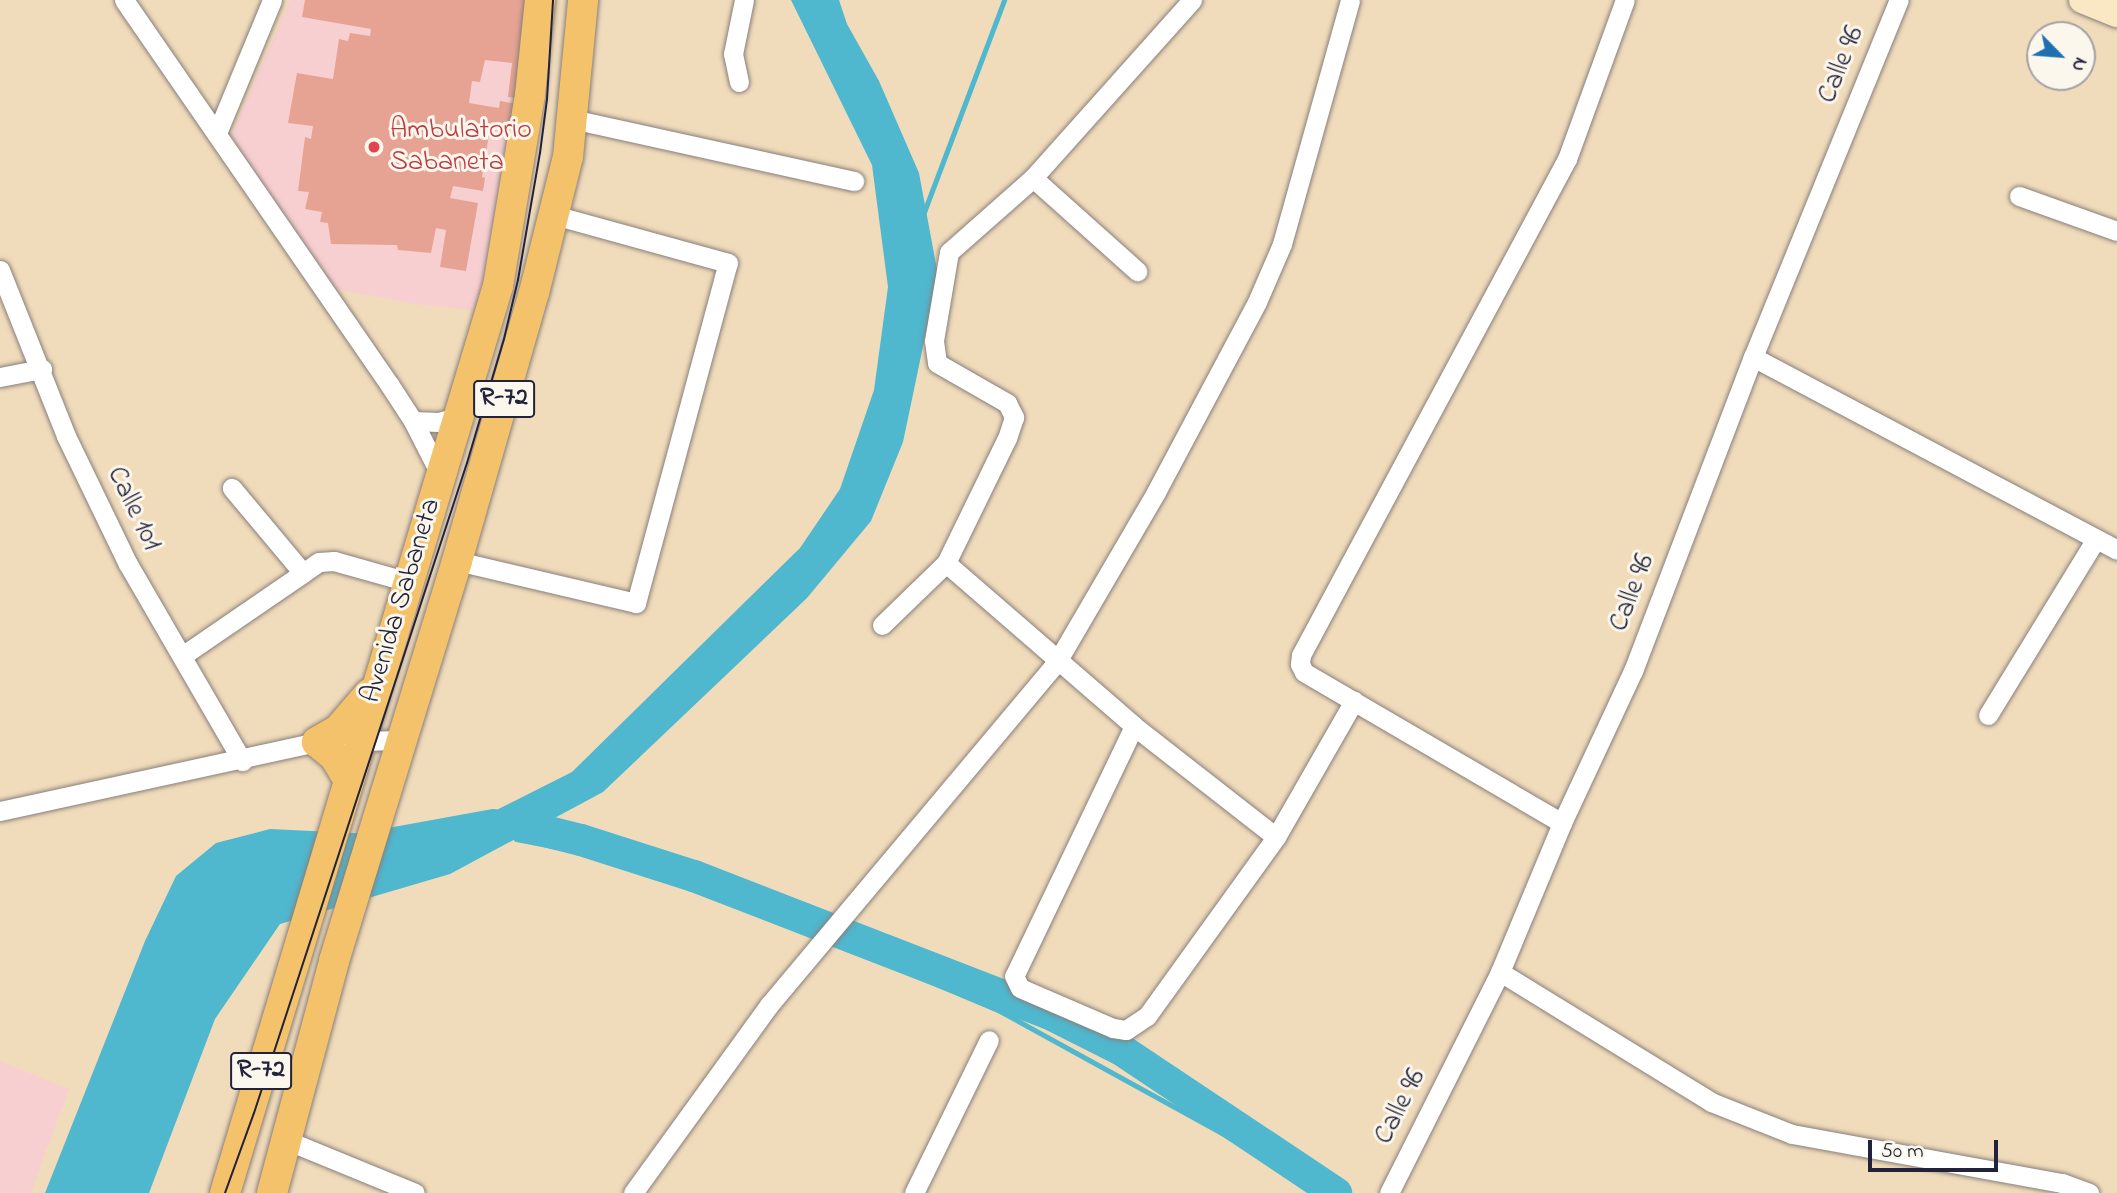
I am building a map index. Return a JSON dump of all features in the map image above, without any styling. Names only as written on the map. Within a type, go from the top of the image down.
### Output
[{"type":"main road","name":"Avenida Sabaneta","points":[[225,1193],[498,286],[530,95],[541,0]]},
{"type":"main road","name":"Avenida Sabaneta","points":[[272,1193],[334,961],[457,561],[554,215],[568,157],[583,0]]},
{"type":"main road","points":[[348,781],[334,756],[317,742],[338,730],[358,711],[380,679]]},
{"type":"street","points":[[124,0],[413,421],[440,474]]},
{"type":"street","points":[[217,133],[272,0]]},
{"type":"street","points":[[739,82],[733,54],[744,0]]},
{"type":"street","points":[[882,625],[946,563],[1007,438],[1014,417],[1007,404],[937,363],[934,341],[949,252],[1034,178],[1192,0]]},
{"type":"street","points":[[633,1193],[769,1005],[1058,660],[1156,492],[1262,290],[1282,244],[1350,0]]},
{"type":"street","points":[[1562,823],[1304,672],[1300,664],[1301,655],[1567,159],[1625,0]]},
{"type":"street","name":"Calle 96","points":[[1389,1193],[1500,972],[1562,823],[1633,671],[1753,357],[1899,0]]},
{"type":"street","points":[[2082,0],[2117,14]]},
{"type":"street","points":[[572,119],[854,181]]},
{"type":"street","points":[[1034,178],[1137,271]]},
{"type":"street","points":[[2019,195],[2117,230]]},
{"type":"street","points":[[457,561],[636,603],[728,263],[554,215]]},
{"type":"street","name":"Calle 101","points":[[0,270],[42,369],[66,436],[128,564],[242,761]]},
{"type":"street","points":[[1753,357],[2117,550]]},
{"type":"street","points":[[0,377],[42,369]]},
{"type":"street","points":[[413,421],[439,422],[457,417]]},
{"type":"street","points":[[232,488],[303,573]]},
{"type":"street","points":[[1988,715],[2096,539]]},
{"type":"street","points":[[182,656],[319,562],[334,561],[408,582]]},
{"type":"street","points":[[946,563],[1134,726],[1276,837]]},
{"type":"street","points":[[1134,726],[1014,976],[1020,988],[1113,1028],[1126,1030],[1147,1016],[1276,837],[1354,701]]},
{"type":"street","points":[[0,811],[242,761],[317,742],[401,740]]},
{"type":"street","points":[[1500,972],[1711,1102],[1792,1134],[2062,1183],[2089,1193]]},
{"type":"street","points":[[914,1193],[989,1040]]},
{"type":"street","points":[[286,1140],[415,1193]]},
{"type":"shaded area","name":"Ambulatorio Sabaneta","points":[[290,0],[531,0],[483,311],[414,304],[336,289],[231,136]]},
{"type":"shaded area","points":[[0,1061],[69,1089],[31,1193],[0,1193]]},
{"type":"water","points":[[791,0],[839,0],[847,24],[879,81],[919,173],[938,275],[903,442],[871,521],[807,598],[603,792],[450,874],[280,924],[215,1019],[149,1193],[45,1193],[145,941],[176,876],[216,843],[270,829],[395,835],[433,842],[572,772],[800,548],[840,489],[874,390],[888,287],[872,165]]},
{"type":"building","name":"Ambulatorio Sabaneta","points":[[305,0],[525,0],[524,99],[508,97],[512,63],[485,60],[480,82],[472,81],[469,103],[499,108],[500,101],[524,105],[519,129],[491,122],[482,177],[485,178],[483,191],[453,186],[450,198],[478,203],[466,271],[440,267],[446,230],[436,228],[431,253],[398,250],[397,245],[331,244],[328,223],[320,222],[322,212],[305,209],[309,192],[298,191],[305,137],[311,139],[313,126],[288,123],[297,73],[333,79],[339,39],[348,41],[350,33],[370,36],[371,29],[302,17]]},
{"type":"waterway","points":[[924,212],[1004,0]]},
{"type":"waterway","points":[[509,822],[581,840],[694,876],[1048,1013],[1120,1049],[1336,1193]]},
{"type":"waterway","points":[[373,847],[494,825]]},
{"type":"waterway","points":[[516,839],[615,858],[824,937],[998,1010],[1331,1193]]},
{"type":"tram line","points":[[225,1193],[254,1113],[467,463],[504,339],[518,280],[540,153],[547,99],[553,0]]},
{"type":"place","name":"Ambulatorio Sabaneta","points":[[374,147]]}]
